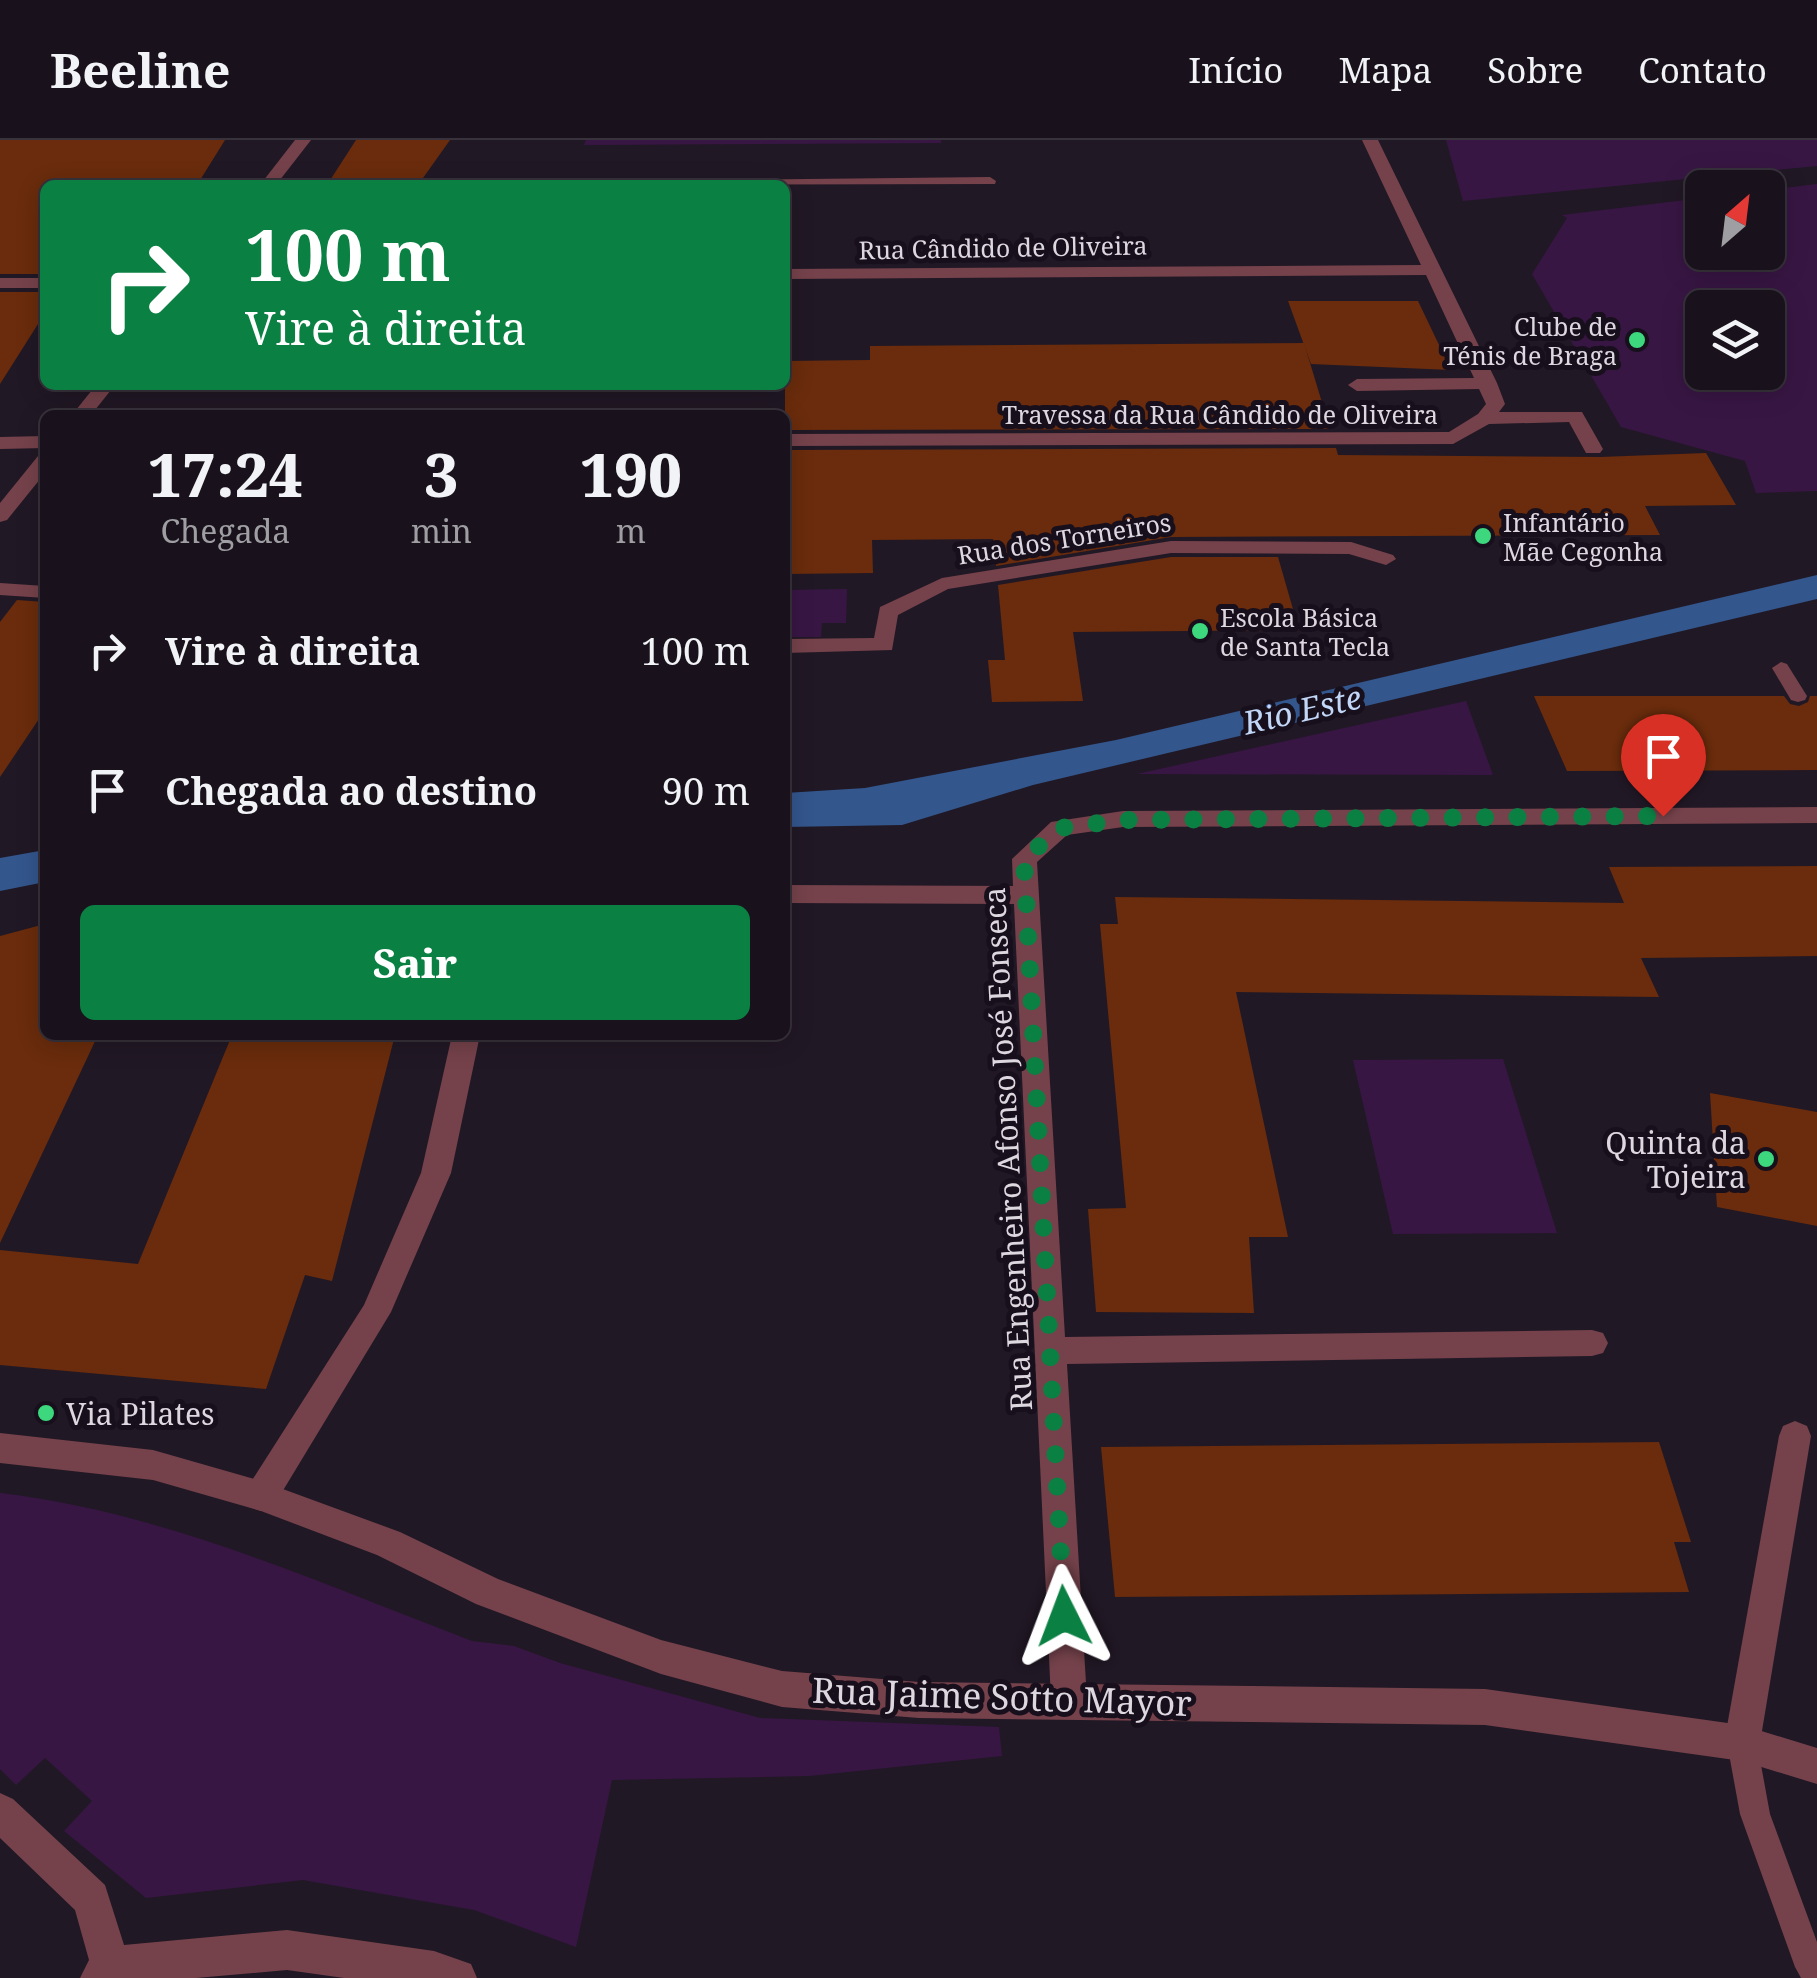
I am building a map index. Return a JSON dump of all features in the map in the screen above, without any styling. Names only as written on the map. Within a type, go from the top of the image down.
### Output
[{"type":"street","points":[[272,180],[303,140]]},
{"type":"street","points":[[1370,140],[1488,383],[1496,404],[1485,418]]},
{"type":"street","name":"Rua Cândido de Oliveira","points":[[790,274],[1434,270]]},
{"type":"street","points":[[0,284],[40,283]]},
{"type":"street","points":[[1357,385],[1488,383]]},
{"type":"street","points":[[86,410],[102,390]]},
{"type":"street","points":[[1485,418],[1575,416],[1593,449]]},
{"type":"street","name":"Travessa da Rua Cândido de Oliveira","points":[[790,440],[1453,438],[1485,418]]},
{"type":"street","points":[[0,443],[40,442]]},
{"type":"street","points":[[0,516],[40,466]]},
{"type":"street","name":"Rua dos Torneiros","points":[[790,646],[884,645],[888,612],[942,584],[1172,547],[1351,548],[1386,558]]},
{"type":"street","points":[[0,588],[40,592]]},
{"type":"street","name":"Rua Engenheiro Afonso José Fonseca","points":[[1069,1700],[1024,859],[1060,828],[1123,820],[1817,815]]},
{"type":"street","points":[[790,894],[1026,895]]},
{"type":"street","points":[[260,1496],[376,1312],[436,1173],[465,1040]]},
{"type":"street","points":[[1050,1351],[1592,1342]]},
{"type":"street","points":[[1742,1743],[1795,1436]]},
{"type":"street","name":"Rua Jaime Sotto Mayor","points":[[0,1448],[153,1465],[260,1496],[388,1543],[488,1592],[661,1657],[782,1689],[920,1700],[1485,1707],[1742,1743],[1817,1766]]},
{"type":"street","points":[[0,1812],[91,1899],[105,1972],[287,1950],[434,1971],[458,1978]]},
{"type":"lane","points":[[790,183],[990,181]]},
{"type":"lane","points":[[1781,668],[1798,696]]},
{"type":"lane","points":[[1742,1743],[1755,1814],[1806,1956],[1817,1975]]},
{"type":"shaded area","points":[[586,140],[941,140],[941,143],[584,145]]},
{"type":"shaded area","points":[[1446,140],[1817,140],[1817,166],[1685,170],[1685,179],[1463,201]]},
{"type":"shaded area","name":"Clube de Ténis de Braga","points":[[1817,184],[1817,491],[1756,493],[1745,461],[1621,427],[1532,274],[1567,218],[1562,215],[1685,200],[1685,270],[1785,270],[1785,188]]},
{"type":"shaded area","points":[[847,589],[846,623],[822,623],[821,637],[790,637],[790,590]]},
{"type":"shaded area","points":[[1466,701],[1493,775],[1137,774]]},
{"type":"shaded area","points":[[1503,1059],[1557,1233],[1393,1234],[1353,1060]]},
{"type":"shaded area","points":[[0,1493],[61,1502],[181,1533],[472,1641],[514,1646],[560,1663],[760,1718],[999,1727],[1002,1756],[809,1776],[612,1780],[576,1947],[474,1910],[303,1880],[146,1898],[64,1831],[92,1801],[45,1758],[16,1785],[0,1769]]},
{"type":"water","name":"Rio Este","points":[[1817,575],[1817,599],[1033,785],[902,825],[790,827],[790,793],[865,788],[1116,740]]},
{"type":"water","points":[[40,851],[40,883],[0,891],[0,858]]},
{"type":"building","points":[[0,140],[225,140],[200,180],[40,180],[40,274],[0,274]]},
{"type":"building","points":[[356,140],[450,140],[422,180],[330,180]]},
{"type":"building","points":[[0,292],[40,292],[40,321],[0,384]]},
{"type":"building","points":[[1288,301],[1418,301],[1451,370],[1311,364]]},
{"type":"building","points":[[1304,343],[1330,429],[790,430],[785,390],[790,390],[790,361],[870,360],[870,346]]},
{"type":"building","points":[[1336,448],[1338,455],[1600,457],[1706,453],[1736,505],[1645,506],[1660,535],[1171,537],[996,566],[993,539],[872,540],[873,573],[790,574],[790,450]]},
{"type":"building","points":[[1171,557],[1278,557],[1299,630],[1073,632],[1083,701],[992,702],[988,660],[1005,660],[998,585]]},
{"type":"building","points":[[17,600],[40,602],[40,717],[0,777],[0,622]]},
{"type":"building","points":[[1534,696],[1784,696],[1790,704],[1799,706],[1808,702],[1810,696],[1817,696],[1817,770],[1567,771]]},
{"type":"building","points":[[1817,866],[1817,956],[1641,958],[1659,997],[1236,992],[1288,1237],[1249,1237],[1254,1313],[1096,1312],[1088,1209],[1126,1208],[1100,924],[1118,924],[1115,897],[1624,903],[1609,867]]},
{"type":"building","points":[[40,925],[40,1040],[96,1040],[0,1243],[0,936]]},
{"type":"building","points":[[230,1040],[394,1040],[332,1281],[305,1275],[266,1389],[0,1365],[0,1250],[138,1264]]},
{"type":"building","name":"Quinta da Tojeira","points":[[1710,1093],[1817,1112],[1817,1226],[1717,1207]]},
{"type":"building","points":[[1659,1442],[1691,1542],[1674,1542],[1689,1592],[1115,1597],[1101,1447]]},
{"type":"place","name":"Clube de Ténis de Braga","points":[[1637,340]]},
{"type":"place","name":"Infantário Mãe Cegonha","points":[[1483,536]]},
{"type":"place","name":"Escola Básica de Santa Tecla","points":[[1200,631]]},
{"type":"place","name":"Quinta da Tojeira","points":[[1766,1159]]},
{"type":"place","name":"Via Pilates","points":[[46,1413]]},
{"type":"route","points":[[1064,1616],[1024,859],[1060,828],[1123,820],[1663,816]]}]
